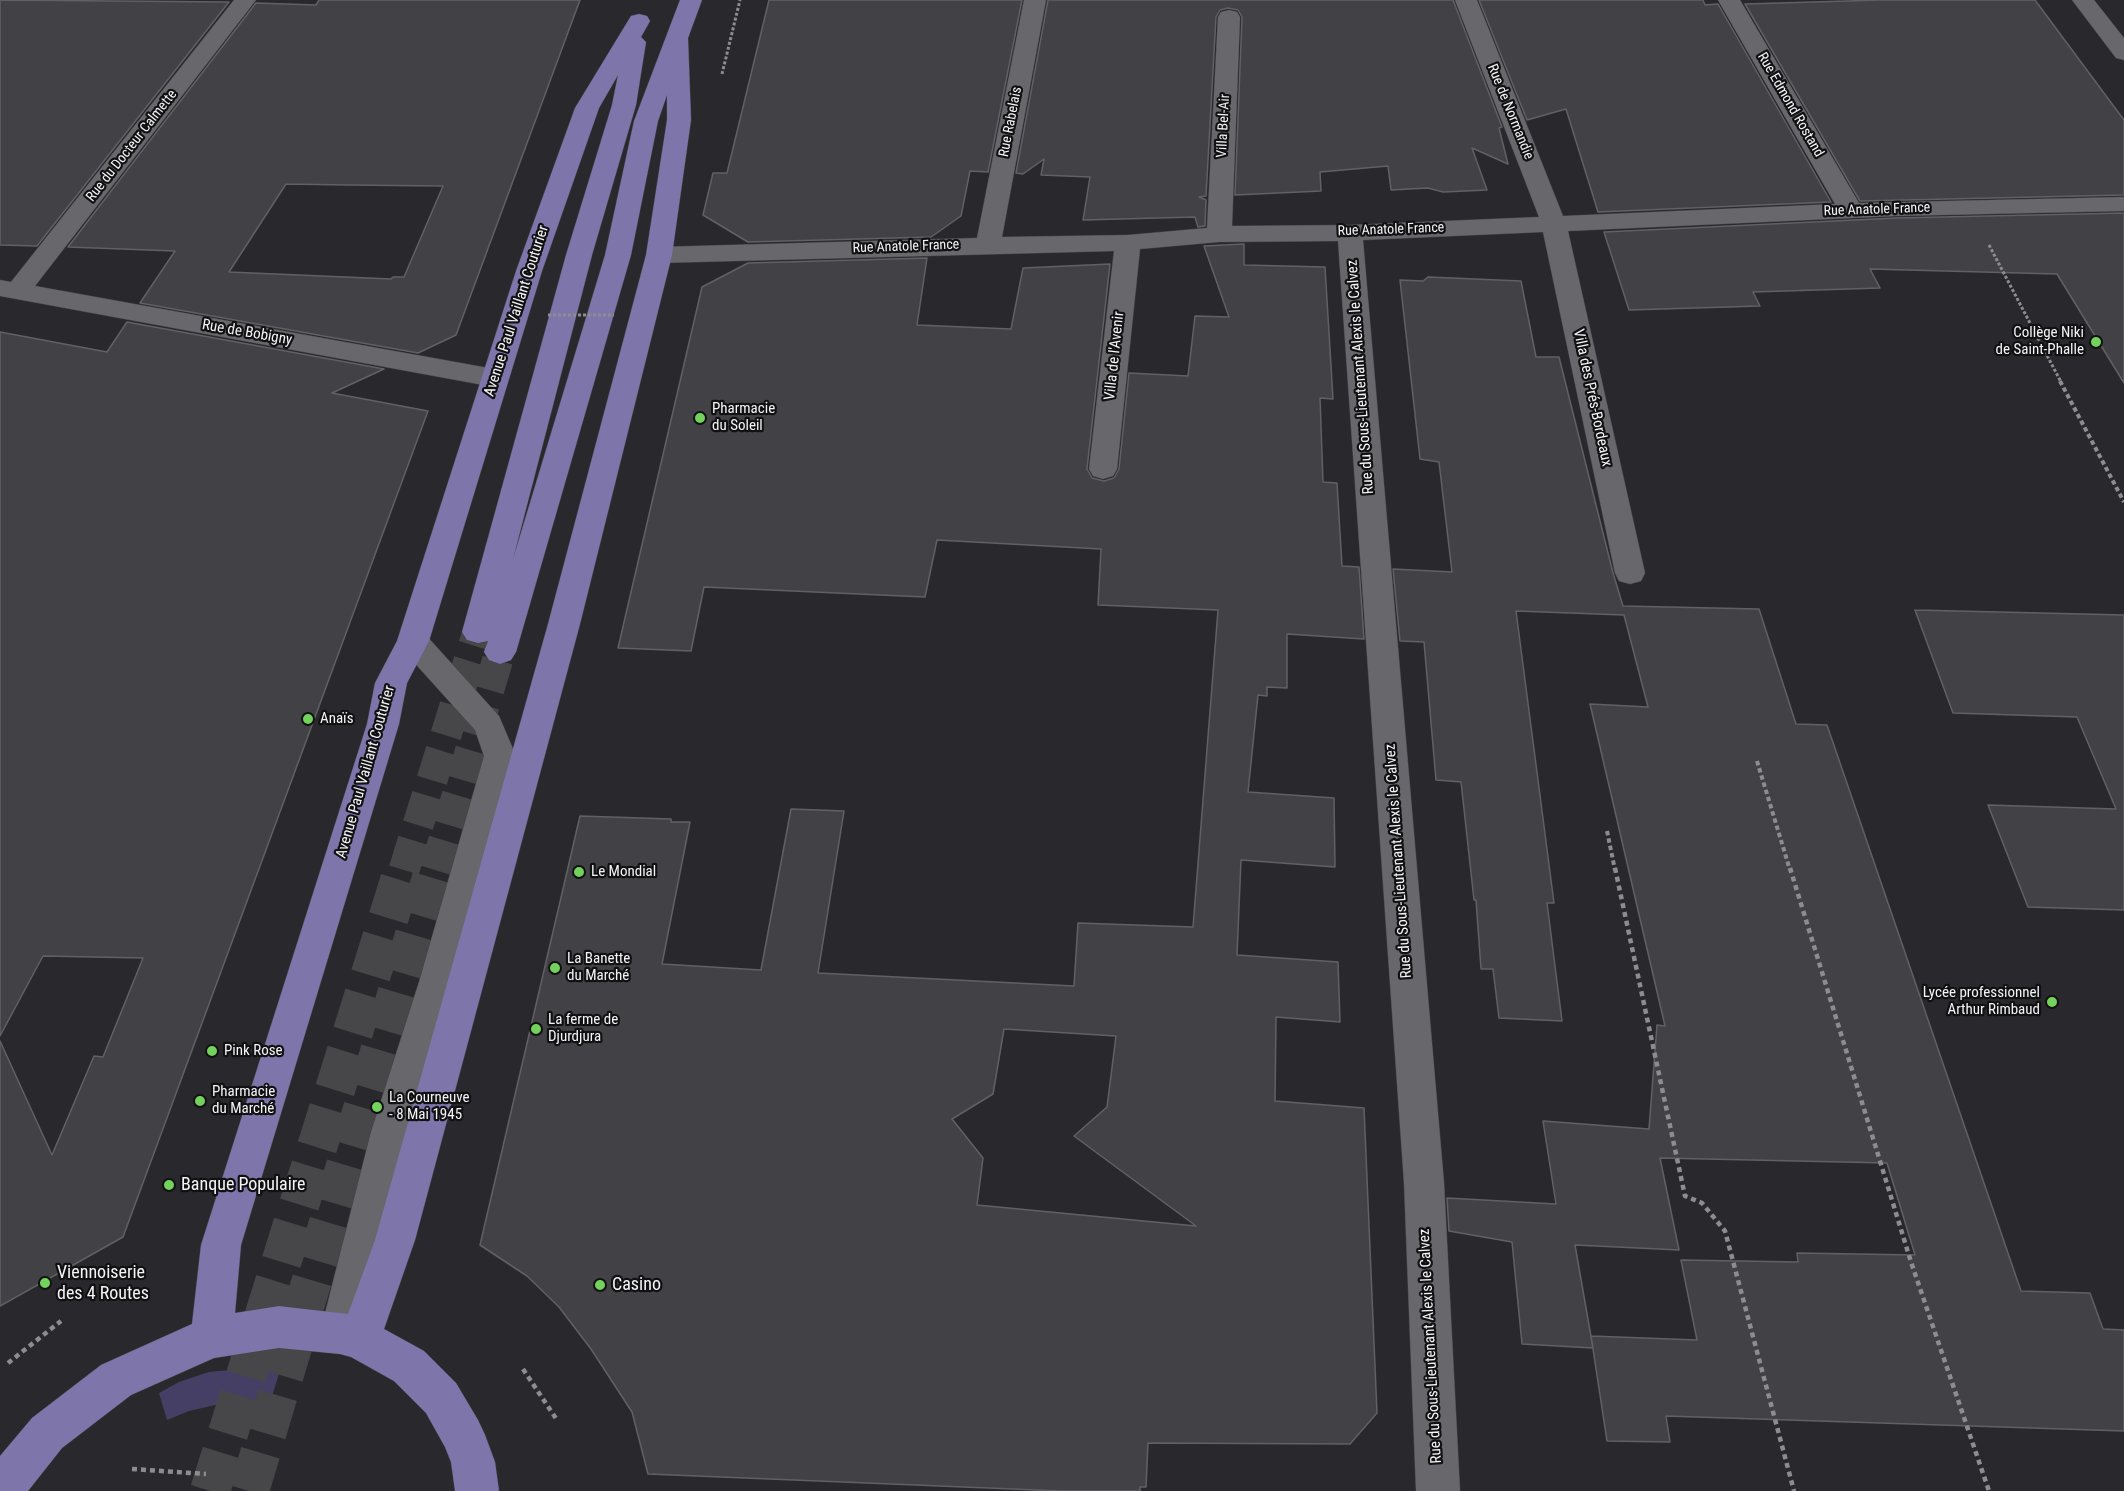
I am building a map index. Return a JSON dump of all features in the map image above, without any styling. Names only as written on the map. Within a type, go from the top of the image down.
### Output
[{"type":"main road","points":[[500,652],[618,255],[646,121],[691,0]]},
{"type":"main road","name":"Avenue Paul Vaillant Couturier","points":[[212,1337],[222,1245],[383,724],[392,683],[413,640],[494,378],[587,108],[643,10]]},
{"type":"main road","name":"Avenue Paul Vaillant Couturier","points":[[478,632],[579,255],[624,105],[643,10]]},
{"type":"main road","points":[[350,1336],[395,1240],[564,624],[659,255],[679,120],[678,40]]},
{"type":"main road","points":[[0,1491],[47,1434],[116,1380],[212,1337],[279,1327],[350,1336],[409,1366],[441,1398],[463,1435],[473,1462],[477,1491]]},
{"type":"street","name":"Rue du Docteur Calmette","points":[[9,290],[245,0]]},
{"type":"street","name":"Rue Rabelais","points":[[987,245],[1035,0]]},
{"type":"street","name":"Rue de Normandie","points":[[1466,0],[1554,224]]},
{"type":"street","name":"Rue Edmond Rostand","points":[[1729,0],[1851,211]]},
{"type":"street","points":[[2083,0],[2124,53]]},
{"type":"street","name":"Villa Bel-Air","points":[[1219,234],[1229,17]]},
{"type":"street","name":"Rue Anatole France","points":[[659,255],[1128,243],[1219,234],[1350,232],[1851,211],[2124,204]]},
{"type":"street","name":"Villa des Prés-Bordeaux","points":[[1554,224],[1630,573]]},
{"type":"street","name":"Rue du Sous-Lieutenant Alexis le Calvez","points":[[1350,232],[1424,1183],[1438,1491]]},
{"type":"street","name":"Villa de l'Avenir","points":[[1103,469],[1128,243]]},
{"type":"street","name":"Rue de Bobigny","points":[[9,290],[494,378]]},
{"type":"lane","points":[[350,1336],[387,1143],[437,982],[500,756],[488,724],[413,640]]},
{"type":"path","points":[[1978,245],[1989,245],[2124,502]]},
{"type":"path","points":[[548,315],[614,315]]},
{"type":"path","points":[[1757,760],[1911,1262],[1989,1491]]},
{"type":"path","points":[[1607,831],[1685,1196],[1702,1203],[1725,1231],[1794,1491]]},
{"type":"path","points":[[8,1363],[61,1321]]},
{"type":"path","points":[[523,1369],[557,1420]]},
{"type":"path","points":[[132,1469],[206,1474]]},
{"type":"shaded area","points":[[263,1367],[280,1370],[270,1403],[228,1402],[189,1411],[167,1420],[159,1393],[179,1382],[209,1372]]},
{"type":"building","points":[[0,0],[229,2],[37,246],[0,245]]},
{"type":"building","points":[[319,0],[580,0],[456,335],[418,353],[140,303],[175,251],[68,247],[256,3],[316,5]],"holes":[[[286,184],[443,186],[404,277],[391,279],[229,272]]]},
{"type":"building","points":[[769,0],[1022,0],[988,172],[970,171],[961,216],[931,237],[748,242],[703,215],[713,173],[727,173]]},
{"type":"building","points":[[1048,0],[1453,0],[1502,127],[1499,128],[1508,164],[1472,148],[1487,190],[1443,192],[1428,188],[1391,190],[1388,166],[1320,172],[1321,191],[1235,195],[1242,17],[1238,10],[1228,8],[1220,10],[1216,17],[1206,196],[1199,197],[1206,200],[1205,226],[1198,227],[1195,217],[1083,220],[1090,177],[1041,175],[1044,159],[1023,174],[1016,173]]},
{"type":"building","points":[[1479,0],[1703,0],[1705,5],[1718,4],[1831,202],[1598,212],[1566,109],[1527,120]]},
{"type":"building","points":[[1881,0],[2035,0],[2124,120],[2124,195],[1860,201],[1745,4]]},
{"type":"building","points":[[2124,213],[2124,383],[2057,274],[1870,269],[1880,288],[1753,292],[1760,306],[1629,310],[1604,232],[1896,218]]},
{"type":"building","points":[[1244,244],[1244,265],[1325,267],[1333,399],[1320,398],[1323,482],[1337,483],[1342,566],[1359,567],[1364,639],[1287,634],[1287,688],[1267,687],[1267,696],[1258,695],[1248,792],[1334,798],[1335,867],[1241,860],[1237,955],[1338,962],[1340,1022],[1276,1017],[1275,1101],[1364,1108],[1377,1413],[1350,1444],[1148,1443],[1146,1487],[1140,1487],[1140,1491],[1061,1491],[648,1474],[632,1412],[591,1349],[559,1307],[527,1276],[480,1245],[580,816],[671,819],[671,822],[690,822],[662,964],[761,970],[791,809],[844,811],[818,973],[1074,986],[1078,923],[1193,927],[1218,610],[1098,605],[1101,549],[937,540],[925,597],[704,587],[691,651],[618,648],[702,287],[748,263],[927,258],[917,325],[1011,329],[1023,268],[1110,264],[1087,469],[1092,478],[1104,481],[1114,478],[1119,469],[1129,373],[1188,376],[1195,316],[1229,317],[1204,246]],"holes":[[[1004,1029],[1116,1036],[1107,1107],[1074,1136],[1196,1226],[977,1205],[983,1158],[952,1119],[993,1094]]]},
{"type":"building","points":[[1428,277],[1521,281],[1536,357],[1559,357],[1623,606],[1759,609],[1796,724],[1827,725],[2021,1291],[2090,1293],[2103,1329],[2124,1330],[2124,1431],[1666,1416],[1670,1442],[1607,1441],[1593,1348],[1522,1344],[1512,1242],[1449,1231],[1447,1198],[1556,1204],[1543,1121],[1649,1129],[1657,1025],[1665,1026],[1590,704],[1648,707],[1624,615],[1516,611],[1554,903],[1547,903],[1562,1021],[1499,1018],[1493,969],[1481,969],[1476,900],[1474,900],[1461,782],[1436,780],[1424,642],[1400,641],[1393,569],[1452,572],[1439,462],[1420,459],[1400,280],[1423,281]],"holes":[[[1660,1158],[1887,1163],[1915,1255],[1797,1253],[1798,1262],[1681,1260],[1697,1340],[1591,1336],[1575,1245],[1679,1250]]]},
{"type":"building","points":[[127,322],[384,369],[332,393],[428,411],[123,1237],[0,1306],[0,1041],[52,1155],[94,1056],[103,1057],[143,958],[43,956],[0,1036],[0,332],[107,352]]},
{"type":"building","points":[[1915,610],[2124,615],[2124,910],[2028,907],[1988,805],[2116,809],[2077,717],[1953,713]]},
{"type":"tunnel","points":[[404,870],[478,632]]},
{"type":"tunnel","points":[[435,870],[500,652]]},
{"type":"tunnel","points":[[210,1491],[404,868]]},
{"type":"tunnel","points":[[249,1491],[435,868]]},
{"type":"place","name":"Collège Niki de Saint-Phalle","points":[[2096,342]]},
{"type":"place","name":"Pharmacie du Soleil","points":[[700,418]]},
{"type":"place","name":"Anaïs","points":[[308,719]]},
{"type":"place","name":"Le Mondial","points":[[579,872]]},
{"type":"place","name":"La Banette du Marché","points":[[555,968]]},
{"type":"place","name":"Lycée professionnel Arthur Rimbaud","points":[[2052,1002]]},
{"type":"place","name":"La ferme de Djurdjura","points":[[536,1029]]},
{"type":"place","name":"Pink Rose","points":[[212,1051]]},
{"type":"place","name":"Pharmacie du Marché","points":[[200,1101]]},
{"type":"place","name":"La Courneuve - 8 Mai 1945","points":[[377,1107]]},
{"type":"place","name":"Banque Populaire","points":[[169,1185]]},
{"type":"place","name":"Viennoiserie des 4 Routes","points":[[45,1283]]},
{"type":"place","name":"Casino","points":[[600,1285]]}]
